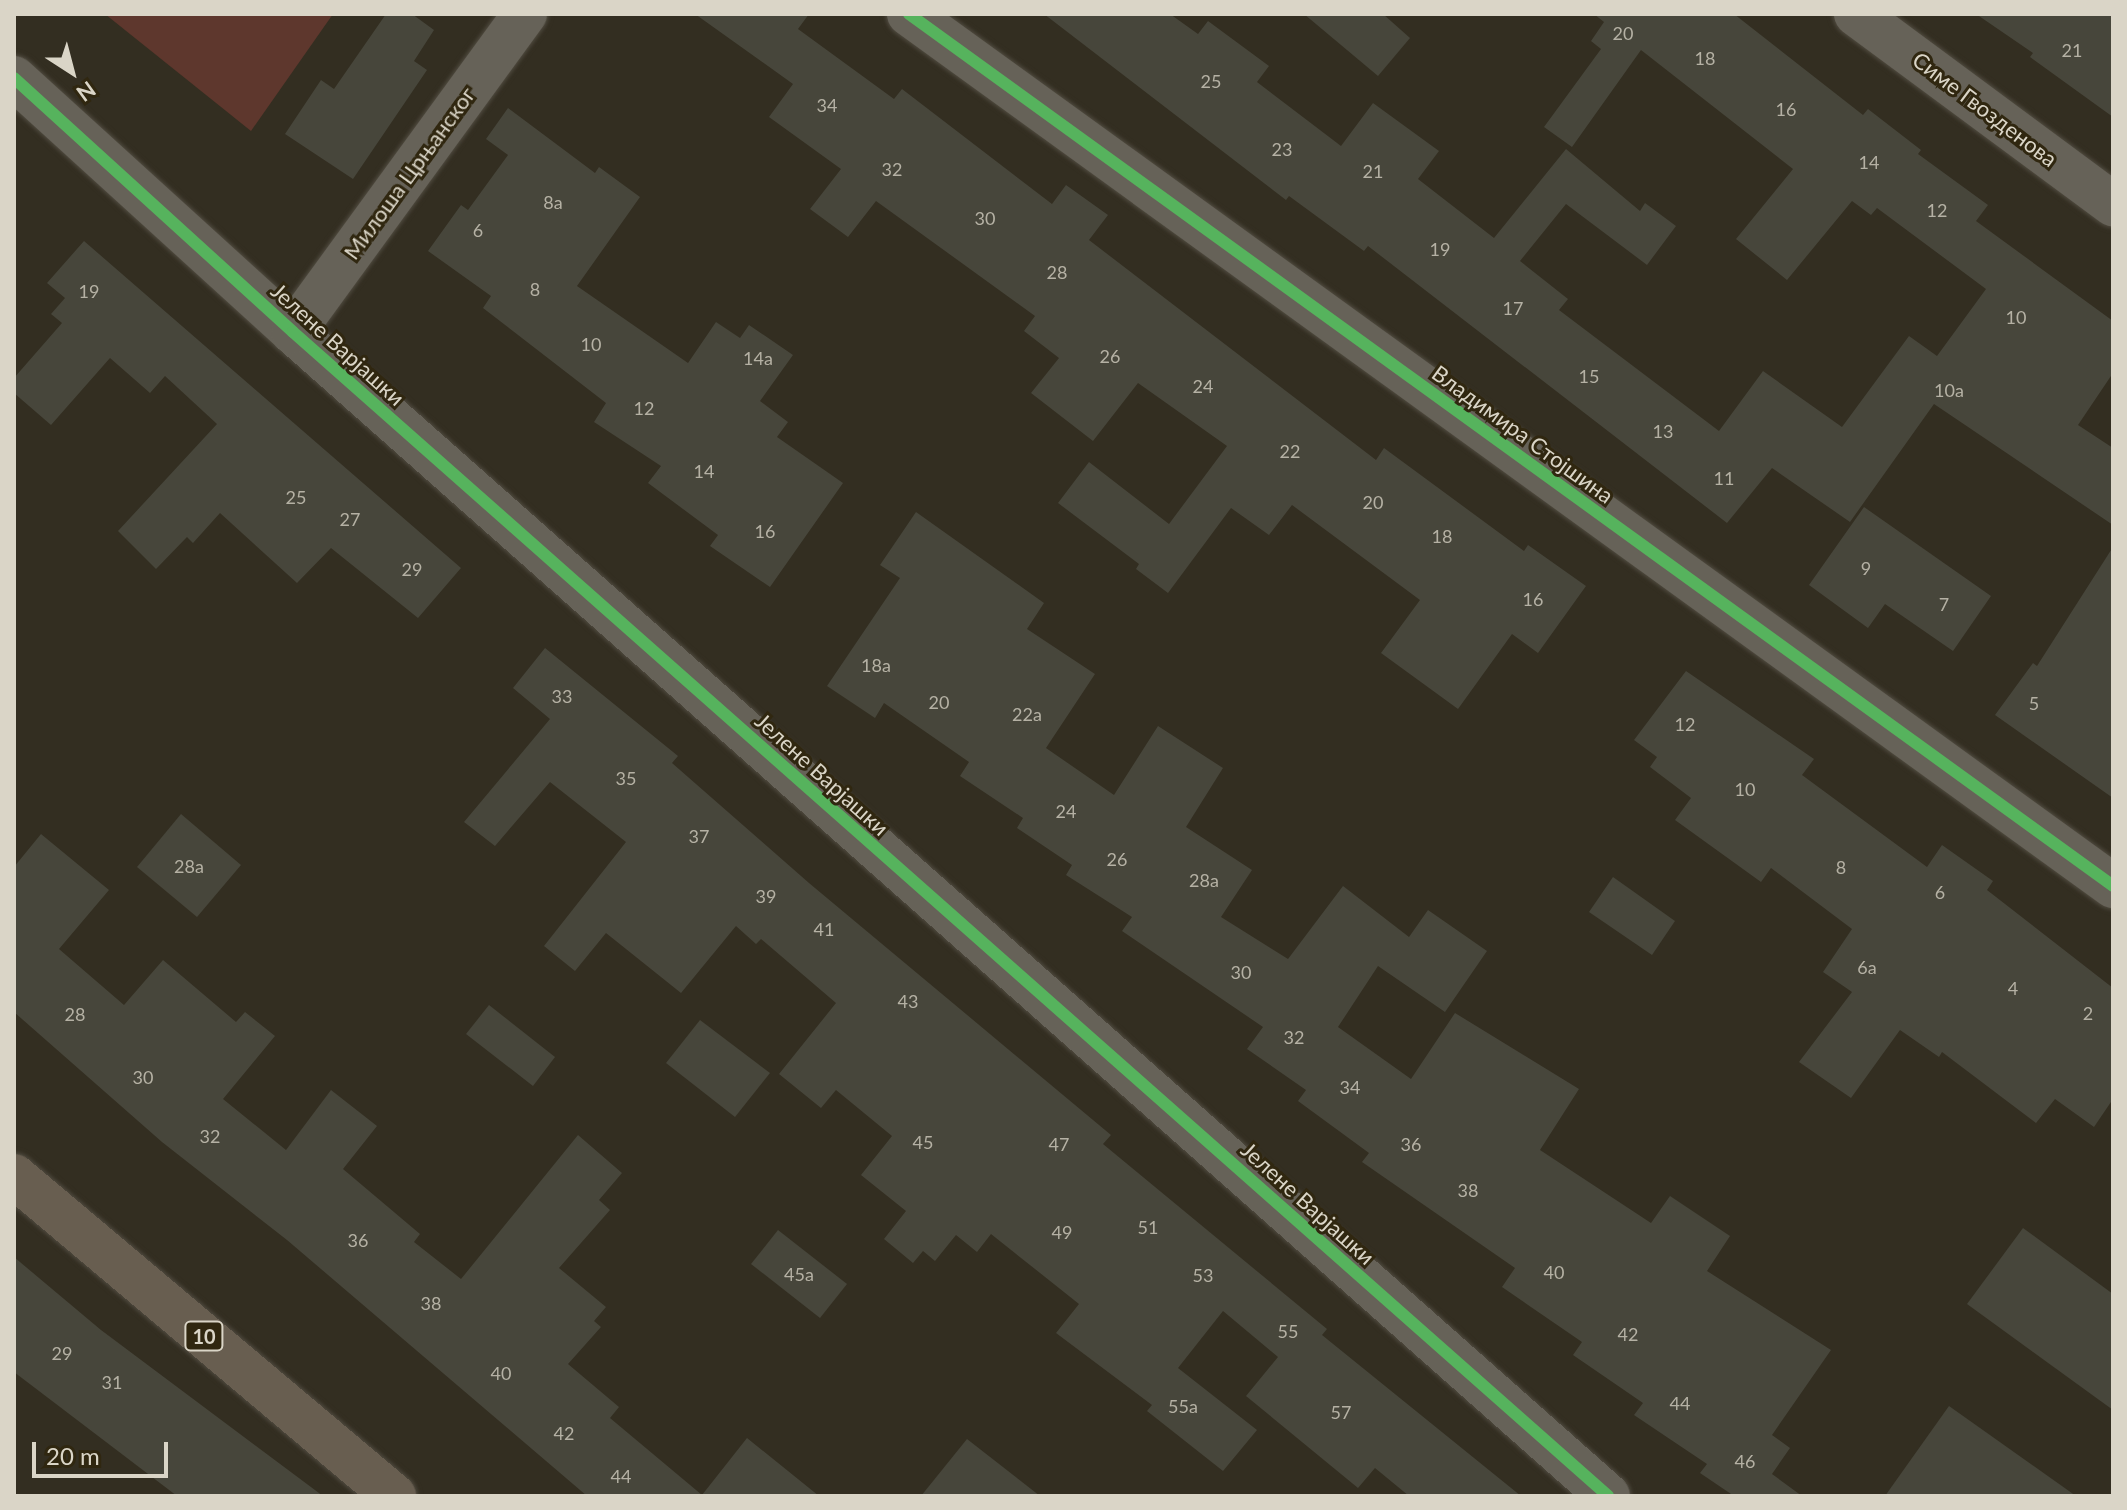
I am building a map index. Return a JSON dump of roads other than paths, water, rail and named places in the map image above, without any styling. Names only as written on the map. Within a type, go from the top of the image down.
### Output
[{"type":"main road","name":"10","points":[[14,1176],[394,1496]]},
{"type":"street","name":"Милоша Црњанског","points":[[293,332],[525,14]]},
{"type":"street","name":"Владимира Стојшина","points":[[909,14],[2113,886]]},
{"type":"street","name":"Симе Гвозденова","points":[[1856,14],[2113,204]]},
{"type":"street","name":"Јелене Варјашки","points":[[14,78],[293,332],[1608,1496]]}]
